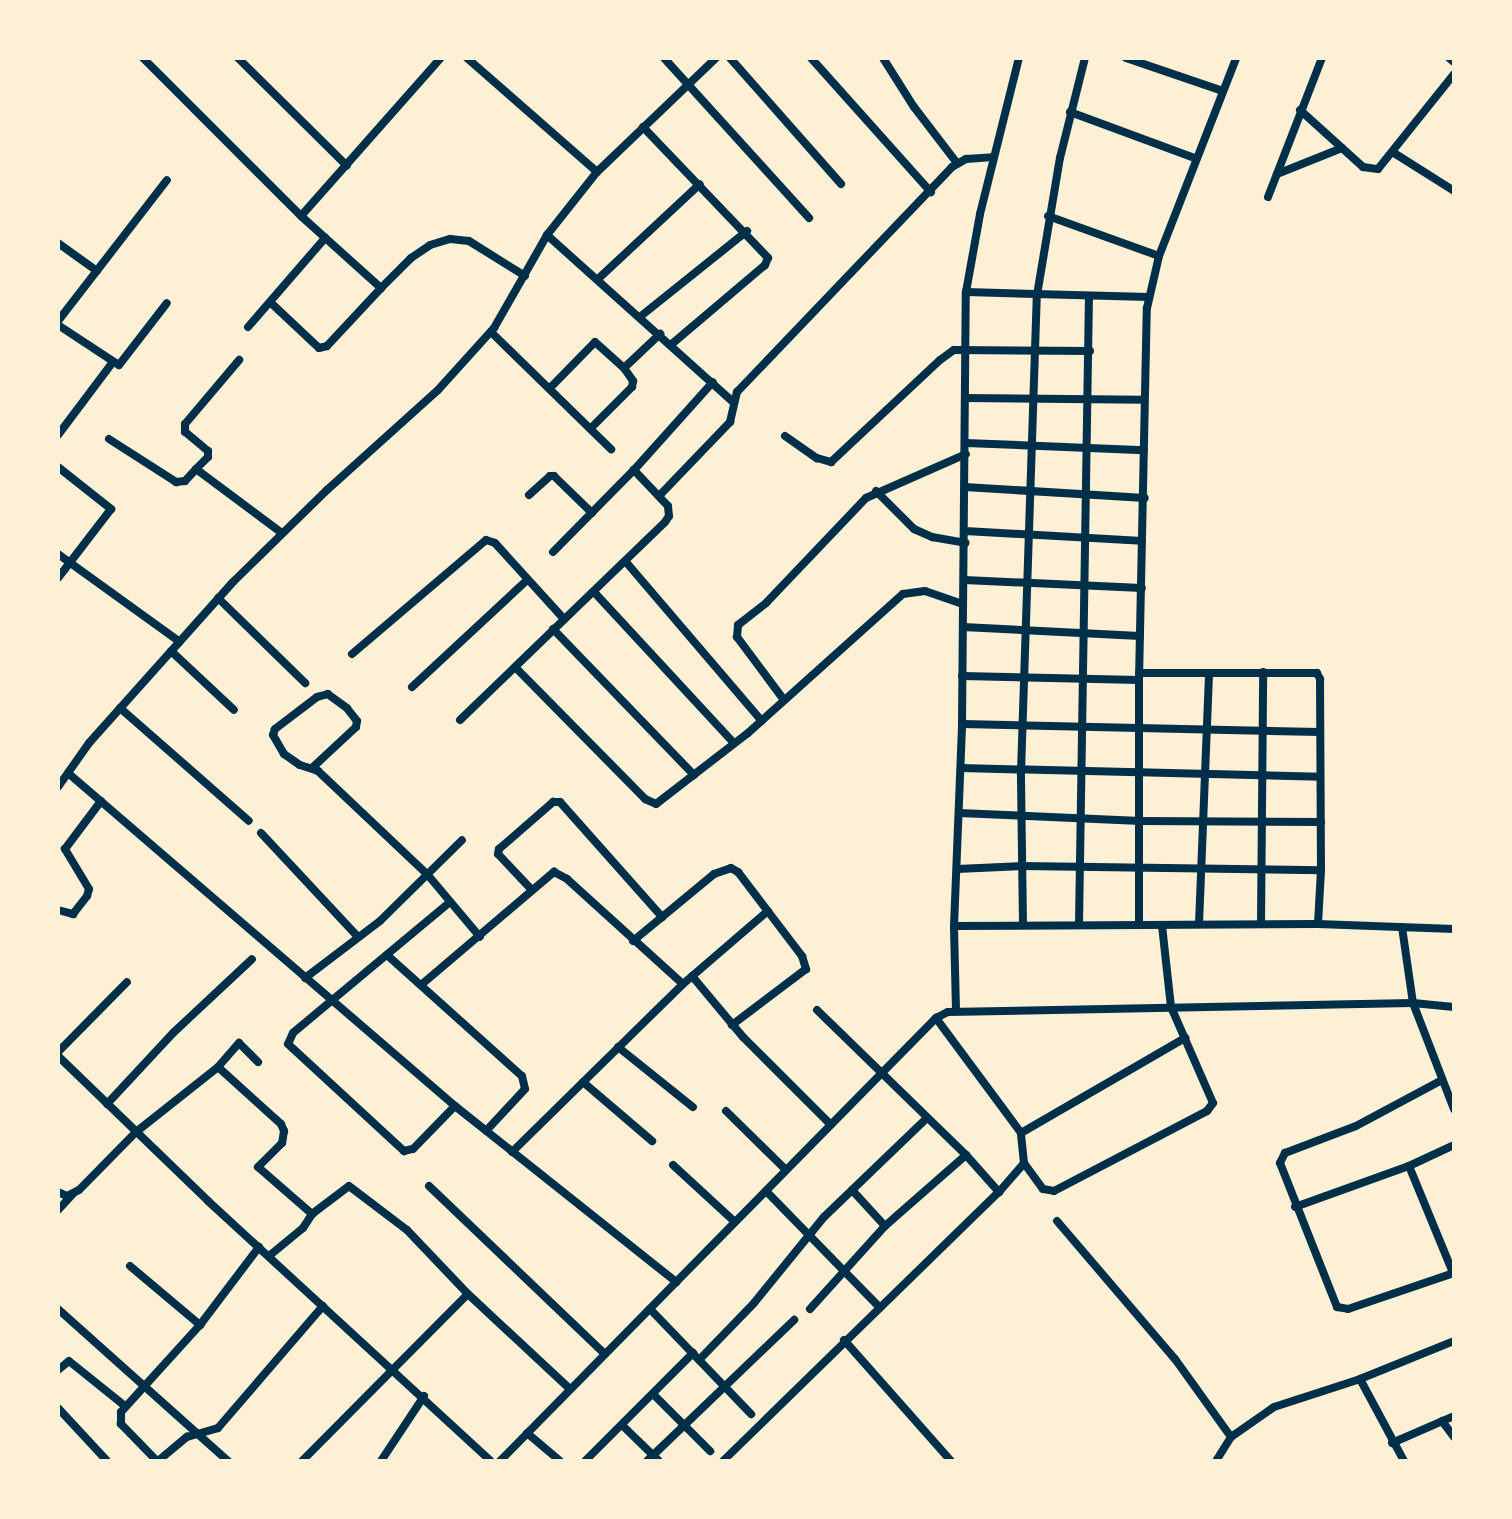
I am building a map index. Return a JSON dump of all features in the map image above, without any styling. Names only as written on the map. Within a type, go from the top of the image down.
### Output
[{"type":"street","points":[[143,58],[301,216],[381,288]]},
{"type":"street","points":[[238,58],[347,166]]},
{"type":"street","points":[[301,216],[441,58]]},
{"type":"street","points":[[467,58],[597,172]]},
{"type":"street","points":[[664,58],[689,82],[809,218]]},
{"type":"street","points":[[58,787],[120,708],[218,598],[282,533],[438,390],[491,332],[547,235],[597,172],[716,58]]},
{"type":"street","points":[[730,58],[841,184]]},
{"type":"street","points":[[811,58],[931,192]]},
{"type":"street","points":[[883,58],[914,107],[957,163]]},
{"type":"street","points":[[956,1010],[954,926],[962,724],[966,292],[993,157],[1019,58]]},
{"type":"street","points":[[1023,924],[1021,772],[1027,677],[1033,350],[1048,216],[1085,58]]},
{"type":"street","points":[[1126,58],[1223,91]]},
{"type":"street","points":[[1139,924],[1139,676],[1149,297],[1159,256],[1236,58]]},
{"type":"street","points":[[1268,197],[1322,58]]},
{"type":"street","points":[[1449,58],[1454,62]]},
{"type":"street","points":[[1300,110],[1369,170],[1378,169],[1394,153],[1454,74]]},
{"type":"street","points":[[1070,112],[1197,159]]},
{"type":"street","points":[[643,127],[767,254],[767,262],[672,344]]},
{"type":"street","points":[[1277,174],[1342,148]]},
{"type":"street","points":[[1394,153],[1454,191]]},
{"type":"street","points":[[733,402],[741,388],[957,163],[993,157]]},
{"type":"street","points":[[167,180],[58,323],[119,365],[167,303]]},
{"type":"street","points":[[598,279],[700,184]]},
{"type":"street","points":[[1048,216],[1159,256]]},
{"type":"street","points":[[641,316],[747,231]]},
{"type":"street","points":[[547,235],[641,316],[733,402],[735,413],[730,422],[659,496]]},
{"type":"street","points":[[248,327],[325,238]]},
{"type":"street","points":[[270,302],[319,348],[327,346],[411,258],[430,245],[450,239],[469,241],[525,276]]},
{"type":"street","points":[[58,243],[97,271]]},
{"type":"street","points":[[966,292],[1149,297]]},
{"type":"street","points":[[1079,924],[1089,297]]},
{"type":"street","points":[[491,332],[611,449]]},
{"type":"street","points":[[624,368],[660,334]]},
{"type":"street","points":[[550,388],[595,342],[624,368],[633,381],[632,387],[590,429]]},
{"type":"street","points":[[785,436],[824,462],[837,459],[940,360],[964,348],[1090,351]]},
{"type":"street","points":[[109,439],[176,482],[185,481],[208,457],[208,451],[185,432],[185,424],[239,360]]},
{"type":"street","points":[[58,435],[112,363]]},
{"type":"street","points":[[553,552],[634,470],[713,382]]},
{"type":"street","points":[[965,398],[1144,400]]},
{"type":"street","points":[[966,443],[1144,450]]},
{"type":"street","points":[[784,700],[737,637],[738,625],[766,603],[876,491],[966,454]]},
{"type":"street","points":[[58,467],[111,509],[58,578]]},
{"type":"street","points":[[196,469],[282,533]]},
{"type":"street","points":[[460,720],[626,562],[669,516],[668,506],[634,470]]},
{"type":"street","points":[[529,495],[554,476],[592,513]]},
{"type":"street","points":[[965,487],[1088,492],[1145,498]]},
{"type":"street","points":[[876,491],[914,529],[965,543]]},
{"type":"street","points":[[965,531],[1142,541]]},
{"type":"street","points":[[352,654],[486,540],[495,543],[564,619]]},
{"type":"street","points":[[58,554],[180,642]]},
{"type":"street","points":[[626,562],[762,721]]},
{"type":"street","points":[[412,687],[527,580]]},
{"type":"street","points":[[964,580],[1142,588]]},
{"type":"street","points":[[516,668],[651,804],[662,801],[762,721],[903,594],[925,591],[962,604]]},
{"type":"street","points":[[594,592],[734,743]]},
{"type":"street","points":[[218,598],[305,683]]},
{"type":"street","points":[[963,627],[1140,636]]},
{"type":"street","points":[[553,629],[694,775]]},
{"type":"street","points":[[171,651],[234,710]]},
{"type":"street","points":[[962,676],[1085,680],[1263,672],[1317,673],[1320,679],[1321,822],[1318,924]]},
{"type":"street","points":[[1261,924],[1263,672]]},
{"type":"street","points":[[1199,924],[1209,674]]},
{"type":"street","points":[[312,768],[356,727],[357,721],[347,708],[328,694],[309,703],[275,729],[273,735],[291,760],[312,768],[427,874],[480,937]]},
{"type":"street","points":[[120,708],[249,821]]},
{"type":"street","points":[[962,724],[1320,732]]},
{"type":"street","points":[[961,768],[1021,772],[1320,777]]},
{"type":"street","points":[[68,773],[455,1106],[676,1282]]},
{"type":"street","points":[[58,910],[73,914],[87,896],[89,889],[65,849],[101,801]]},
{"type":"street","points":[[531,889],[498,854],[499,849],[553,802],[560,802],[662,917]]},
{"type":"street","points":[[959,813],[1141,821],[1321,822]]},
{"type":"street","points":[[261,833],[358,937]]},
{"type":"street","points":[[305,978],[380,921],[462,840]]},
{"type":"street","points":[[957,869],[1022,866],[1321,870]]},
{"type":"street","points":[[633,941],[714,874],[731,868],[802,956],[806,969],[796,980],[732,1025]]},
{"type":"street","points":[[421,985],[480,937],[546,876],[560,874],[683,984]]},
{"type":"street","points":[[450,902],[293,1033],[288,1044],[399,1149],[413,1149],[455,1106]]},
{"type":"street","points":[[512,1152],[683,984],[768,911]]},
{"type":"street","points":[[954,926],[1318,924],[1454,929]]},
{"type":"street","points":[[936,1018],[1021,1133],[1024,1163],[1043,1189],[1050,1192],[1207,1111],[1212,1099],[1171,1007],[1162,925]]},
{"type":"street","points":[[1402,927],[1413,1003],[1454,1109]]},
{"type":"street","points":[[387,955],[517,1071],[525,1082],[520,1095],[486,1131]]},
{"type":"street","points":[[107,1104],[173,1033],[252,959]]},
{"type":"street","points":[[692,976],[732,1025],[831,1125]]},
{"type":"street","points":[[127,982],[58,1054],[136,1132],[491,1461]]},
{"type":"street","points":[[500,1461],[936,1018],[956,1010],[1413,1003],[1454,1007]]},
{"type":"street","points":[[817,1010],[966,1155],[999,1192]]},
{"type":"street","points":[[1021,1133],[1185,1038]]},
{"type":"street","points":[[58,1210],[136,1132],[218,1067],[239,1043],[258,1062]]},
{"type":"street","points":[[618,1047],[693,1107]]},
{"type":"street","points":[[218,1067],[281,1124],[284,1131],[282,1143],[258,1167],[312,1214]]},
{"type":"street","points":[[1409,1166],[1454,1273],[1341,1309],[1334,1303],[1280,1163],[1285,1153],[1356,1126],[1442,1080]]},
{"type":"street","points":[[583,1082],[652,1141]]},
{"type":"street","points":[[726,1111],[786,1170]]},
{"type":"street","points":[[585,1461],[653,1394],[754,1303],[808,1235],[927,1118]]},
{"type":"street","points":[[1295,1207],[1409,1166],[1454,1145]]},
{"type":"street","points":[[810,1309],[885,1226],[966,1155]]},
{"type":"street","points":[[723,1461],[844,1340],[953,1241],[1024,1163]]},
{"type":"street","points":[[673,1165],[735,1222]]},
{"type":"street","points":[[269,1256],[303,1228],[312,1214],[349,1186],[407,1230],[468,1294],[570,1389]]},
{"type":"street","points":[[429,1186],[605,1354]]},
{"type":"street","points":[[852,1190],[885,1226]]},
{"type":"street","points":[[766,1191],[880,1308]]},
{"type":"street","points":[[58,1192],[72,1195]]},
{"type":"street","points":[[1057,1221],[1175,1359],[1231,1437]]},
{"type":"street","points":[[259,1247],[200,1325],[125,1406],[121,1424],[157,1461],[178,1441],[218,1428],[323,1306]]},
{"type":"street","points":[[130,1266],[200,1325]]},
{"type":"street","points":[[302,1461],[468,1294]]},
{"type":"street","points":[[58,1309],[146,1384],[228,1461]]},
{"type":"street","points":[[650,1309],[751,1414]]},
{"type":"street","points":[[623,1426],[653,1459],[683,1424],[794,1320]]},
{"type":"street","points":[[844,1340],[951,1461]]},
{"type":"street","points":[[1219,1460],[1231,1437],[1274,1407],[1360,1379],[1454,1341]]},
{"type":"street","points":[[58,1370],[69,1361],[125,1406]]},
{"type":"street","points":[[1360,1379],[1404,1461]]},
{"type":"street","points":[[653,1394],[710,1451]]},
{"type":"street","points":[[381,1461],[424,1396]]},
{"type":"street","points":[[58,1408],[107,1461]]},
{"type":"street","points":[[1392,1443],[1454,1416]]},
{"type":"street","points":[[1442,1421],[1454,1437]]},
{"type":"street","points":[[527,1433],[560,1461]]}]
